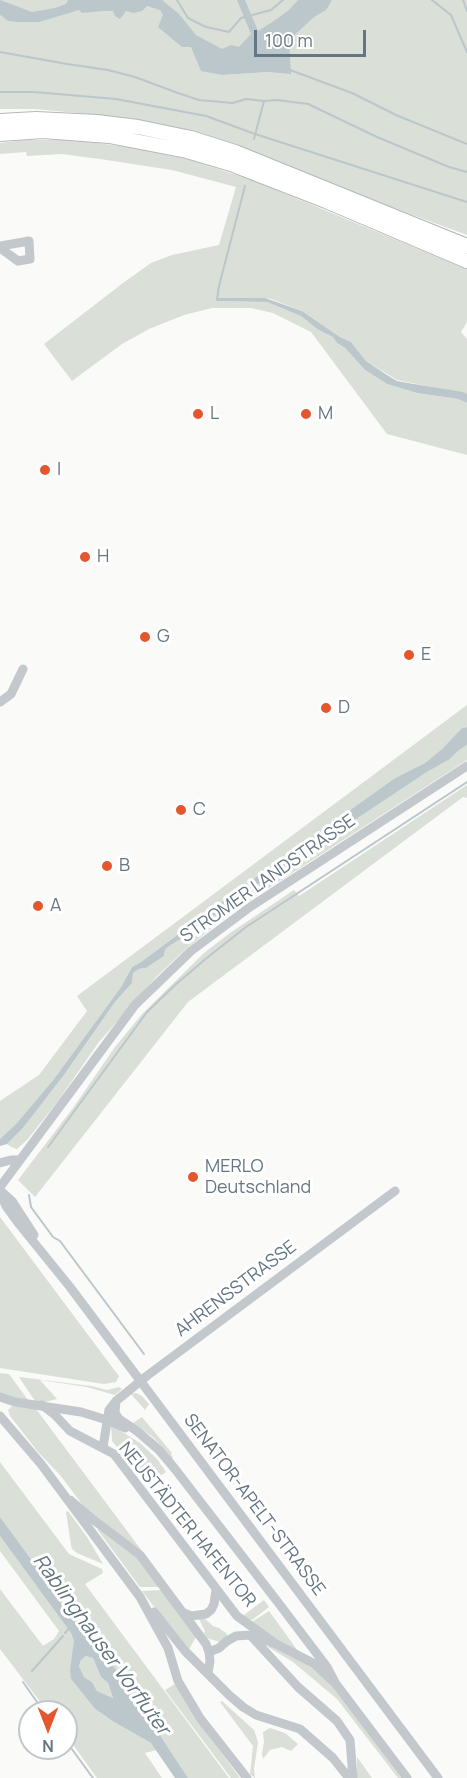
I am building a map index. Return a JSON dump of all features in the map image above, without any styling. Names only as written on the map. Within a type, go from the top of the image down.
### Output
[{"type":"highway","points":[[0,121],[36,119],[97,122],[138,127],[191,138],[245,156],[467,246]]},
{"type":"highway","points":[[0,134],[43,131],[109,136],[187,151],[231,164],[326,201],[467,261]]},
{"type":"street","points":[[0,702],[11,694],[23,669]]},
{"type":"street","name":"STROMER LANDSTRASSE","points":[[0,1190],[101,1048],[135,1005],[191,951],[250,907],[467,766]]},
{"type":"street","points":[[0,1163],[20,1160]]},
{"type":"street","name":"SENATOR-APELT-STRASSE","points":[[0,1190],[6,1206],[19,1224],[44,1253],[438,1778]]},
{"type":"street","name":"AHRENSSTRASSE","points":[[104,1448],[109,1410],[116,1401],[395,1191]]},
{"type":"street","name":"NEUSTÄDTER HAFENTOR","points":[[0,1397],[81,1412],[107,1420],[146,1440]]},
{"type":"street","points":[[15,1401],[4,1406],[0,1415],[41,1464],[140,1597],[185,1651],[243,1707],[256,1715],[300,1729],[333,1758],[351,1778]]},
{"type":"street","name":"NEUSTÄDTER HAFENTOR","points":[[116,1401],[115,1413],[118,1419],[137,1431],[176,1469],[327,1667],[336,1684]]},
{"type":"street","name":"NEUSTÄDTER HAFENTOR","points":[[42,1405],[70,1431],[114,1454],[237,1616],[276,1644]]},
{"type":"street","points":[[63,1495],[140,1556],[206,1644],[210,1661],[207,1673]]},
{"type":"street","points":[[184,1613],[191,1616],[206,1614],[214,1604],[216,1590]]},
{"type":"street","points":[[140,1597],[168,1648],[178,1681],[200,1718],[247,1778]]},
{"type":"street","points":[[237,1616],[250,1635],[298,1688],[336,1721],[350,1740],[351,1778]]},
{"type":"street","points":[[209,1652],[236,1636],[250,1635],[276,1644],[313,1663],[336,1684],[407,1778]]},
{"type":"shaded area","points":[[0,0],[467,0],[467,235],[265,156],[193,132],[139,120],[99,115],[34,109],[0,109],[0,15],[8,21]],"holes":[[[199,65],[291,74],[269,72],[222,75]]]},
{"type":"shaded area","points":[[0,0],[32,12],[55,8],[66,4],[68,0],[162,0],[179,14],[196,35],[222,49],[231,45],[239,47],[251,34],[237,0],[245,0],[258,31],[289,10],[298,0],[332,0],[326,10],[314,17],[289,40],[291,74],[269,72],[222,75],[201,71],[191,47],[182,47],[158,27],[163,15],[160,10],[147,6],[142,11],[134,13],[126,11],[120,19],[113,11],[82,13],[79,10],[39,22],[18,22],[8,21],[0,15]]},
{"type":"shaded area","points":[[23,140],[74,140],[135,148],[187,159],[252,180],[467,269],[467,322],[461,332],[467,339],[467,394],[397,380],[366,361],[351,342],[302,311],[271,299],[221,298],[216,301],[267,302],[301,316],[317,329],[334,337],[337,343],[345,348],[365,370],[387,384],[417,393],[458,399],[467,403],[467,455],[387,434],[311,332],[273,313],[251,308],[212,308],[184,315],[149,329],[122,344],[72,381],[44,344],[151,263],[172,255],[219,245],[236,187],[172,170],[100,159],[62,154],[27,156],[26,152],[0,154],[0,143]]},
{"type":"shaded area","points":[[221,298],[265,298],[302,311],[351,342],[366,361],[397,381],[463,392],[467,394],[467,403],[458,399],[417,393],[387,384],[365,370],[333,337],[317,329],[301,316],[267,302],[215,301]]},
{"type":"shaded area","points":[[467,705],[467,727],[462,728],[425,763],[395,778],[132,967],[121,987],[54,1079],[16,1124],[0,1139],[0,1101],[39,1075],[87,1011],[77,996]]},
{"type":"shaded area","points":[[467,727],[467,745],[450,759],[251,889],[168,947],[164,956],[146,968],[133,973],[132,983],[115,1002],[64,1075],[23,1128],[7,1144],[0,1146],[0,1139],[16,1124],[54,1079],[121,987],[132,967],[395,778],[425,763],[462,728]]},
{"type":"shaded area","points":[[467,745],[467,760],[249,901],[186,949],[157,976],[99,1042],[58,1101],[27,1140],[17,1149],[7,1144],[23,1128],[64,1075],[115,1002],[132,983],[133,973],[146,968],[164,956],[168,947],[251,889],[450,759]]},
{"type":"shaded area","points":[[467,785],[467,798],[463,797],[188,1002],[35,1197],[18,1180],[73,1108],[115,1047],[142,1014],[204,953],[294,890],[299,896]]},
{"type":"shaded area","points":[[0,1217],[119,1376],[116,1382],[104,1384],[0,1368]]},
{"type":"shaded area","points":[[0,1373],[9,1374],[28,1400],[0,1395]]},
{"type":"shaded area","points":[[19,1377],[91,1386],[107,1390],[119,1387],[122,1389],[115,1395],[87,1387],[40,1380],[57,1399],[45,1402],[35,1401]]},
{"type":"shaded area","points":[[136,1393],[149,1404],[145,1410],[131,1394]]},
{"type":"shaded area","points":[[12,1406],[36,1409],[142,1551],[88,1512],[10,1416],[8,1410]]},
{"type":"shaded area","points":[[142,1417],[172,1453],[172,1459],[154,1438],[133,1423]]},
{"type":"shaded area","points":[[111,1425],[140,1443],[157,1459],[166,1472],[148,1485],[112,1441]]},
{"type":"shaded area","points":[[0,1462],[69,1554],[102,1569],[103,1573],[85,1584],[229,1778],[188,1778],[158,1732],[135,1703],[119,1675],[77,1614],[43,1576],[0,1517]]},
{"type":"shaded area","points":[[68,1511],[103,1564],[72,1549],[66,1512]]},
{"type":"shaded area","points":[[0,1517],[43,1576],[77,1614],[119,1674],[135,1703],[158,1732],[188,1778],[175,1778],[151,1743],[95,1709],[71,1679],[74,1641],[71,1633],[0,1536]],"holes":[[[86,1656],[93,1658],[101,1677],[108,1683],[113,1698],[97,1691],[92,1682],[84,1677],[79,1666],[81,1660]]]},
{"type":"shaded area","points":[[97,1529],[137,1557],[160,1587],[140,1587]]},
{"type":"shaded area","points":[[0,1536],[71,1633],[74,1641],[71,1679],[95,1709],[151,1743],[157,1750],[145,1753],[162,1778],[97,1778],[78,1752],[78,1700],[39,1700],[0,1649],[0,1589],[43,1646],[54,1639],[59,1631],[0,1551]]},
{"type":"shaded area","points":[[162,1590],[196,1637],[188,1651],[142,1591]]},
{"type":"shaded area","points":[[264,1600],[269,1607],[252,1620],[247,1620],[244,1615]]},
{"type":"shaded area","points":[[269,1611],[298,1651],[270,1637],[250,1623]]},
{"type":"shaded area","points":[[204,1618],[227,1634],[227,1638],[220,1642],[207,1638],[199,1619]]},
{"type":"shaded area","points":[[269,1645],[308,1665],[331,1684],[401,1778],[398,1778],[337,1699],[293,1662],[268,1647]]},
{"type":"shaded area","points":[[86,1656],[93,1658],[101,1677],[108,1683],[113,1698],[97,1691],[92,1682],[84,1677],[79,1666],[81,1660]]},
{"type":"shaded area","points":[[175,1684],[194,1716],[240,1778],[231,1778],[165,1690]]},
{"type":"shaded area","points":[[222,1701],[254,1730],[258,1742],[255,1778],[250,1774],[253,1746],[220,1702]]},
{"type":"shaded area","points":[[270,1728],[285,1733],[298,1744],[291,1751],[282,1747],[270,1750],[263,1759],[263,1732]]},
{"type":"shaded area","points":[[357,1757],[372,1778],[357,1778]]},
{"type":"waterway","points":[[177,0],[188,18],[206,27],[229,32],[241,18],[271,10],[283,0]]},
{"type":"waterway","points":[[432,0],[451,15],[467,52]]},
{"type":"waterway","points":[[463,0],[467,11]]},
{"type":"waterway","points":[[0,52],[108,70],[135,77],[199,100],[233,103],[246,99],[277,100],[308,104],[377,137],[449,167],[467,172]]},
{"type":"waterway","points":[[290,70],[352,93],[396,115],[467,144]]},
{"type":"waterway","points":[[0,92],[34,92],[116,99],[206,116],[467,202]]},
{"type":"waterway","points":[[254,139],[264,101]]},
{"type":"waterway","points":[[220,299],[217,299],[219,286],[245,186]]},
{"type":"waterway","points":[[48,1147],[147,1012],[175,985],[246,927],[467,782]]},
{"type":"waterway","points":[[29,1195],[31,1207],[53,1237],[60,1241],[144,1354]]},
{"type":"waterway","name":"Rablinghauser Vorfluter","points":[[65,1633],[70,1627]]},
{"type":"waterway","points":[[32,1671],[63,1636]]},
{"type":"waterway","points":[[23,1682],[36,1700]]},
{"type":"waterway","points":[[78,1757],[93,1778]]},
{"type":"place","name":"L","points":[[198,414]]},
{"type":"place","name":"M","points":[[306,414]]},
{"type":"place","name":"I","points":[[45,470]]},
{"type":"place","name":"H","points":[[85,557]]},
{"type":"place","name":"G","points":[[145,637]]},
{"type":"place","name":"E","points":[[409,655]]},
{"type":"place","name":"D","points":[[326,708]]},
{"type":"place","name":"C","points":[[181,810]]},
{"type":"place","name":"B","points":[[107,866]]},
{"type":"place","name":"A","points":[[38,906]]},
{"type":"place","name":"MERLO Deutschland","points":[[193,1177]]}]
